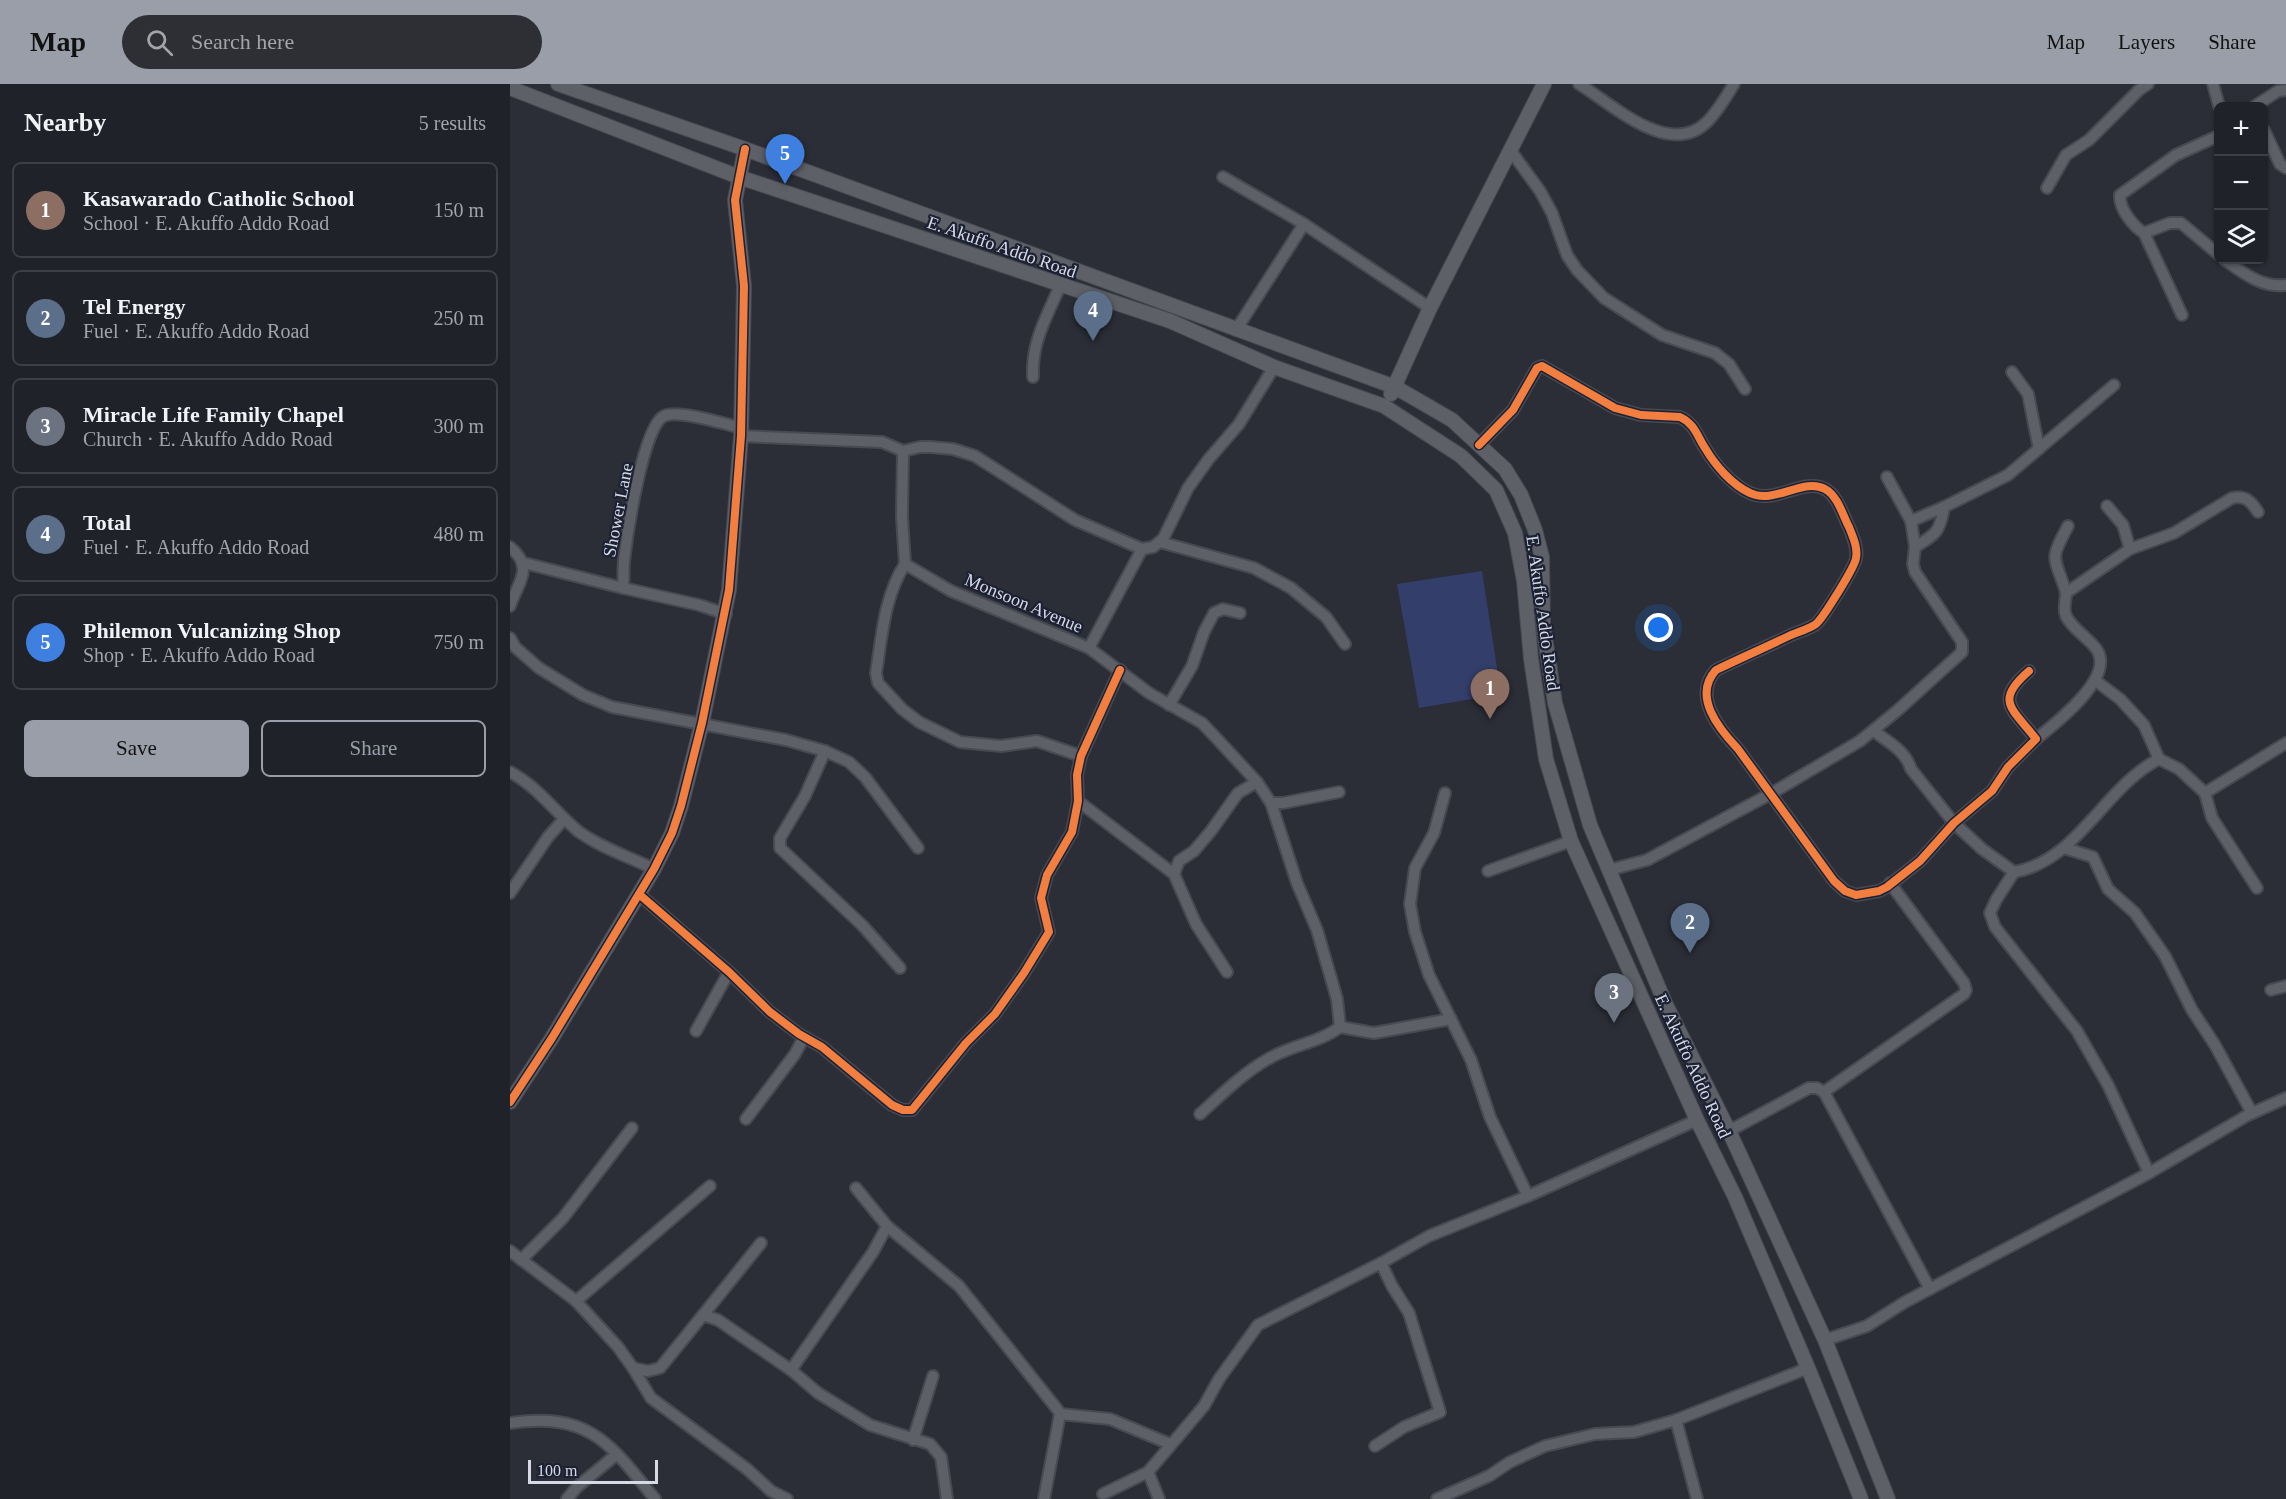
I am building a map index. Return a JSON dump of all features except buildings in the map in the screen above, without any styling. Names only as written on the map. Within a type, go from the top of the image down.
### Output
[{"type":"main road","name":"E. Akuffo Addo Road","points":[[558,84],[595,91],[745,149],[1395,387],[1452,420],[1505,469],[1521,495],[1535,530],[1542,557],[1543,624],[1554,703],[1590,825],[1666,1005],[1729,1131],[1825,1340],[1888,1499]]},
{"type":"main road","points":[[1384,406],[1395,387],[1430,308],[1544,84]]},
{"type":"main road","name":"E. Akuffo Addo Road","points":[[510,88],[739,177],[1170,321],[1274,367],[1384,406],[1461,456],[1496,490],[1515,533],[1524,581],[1531,659],[1546,759],[1571,841],[1697,1120],[1735,1197],[1861,1499]]},
{"type":"main road","points":[[588,118],[595,91]]},
{"type":"main road","points":[[510,1102],[640,896],[672,832],[702,723],[726,614],[741,432],[744,286],[735,200],[745,149]]},
{"type":"street","points":[[1584,85],[1645,127],[1663,133],[1680,134],[1694,131],[1707,121],[1734,84]]},
{"type":"street","points":[[2047,188],[2066,155],[2089,140],[2139,90],[2148,84]]},
{"type":"street","points":[[2213,84],[2218,102]]},
{"type":"street","points":[[2262,102],[2286,90]]},
{"type":"street","points":[[2182,315],[2144,233],[2134,224],[2120,204],[2120,195],[2176,155],[2214,138]]},
{"type":"street","points":[[2268,138],[2280,164],[2286,168]]},
{"type":"street","points":[[1511,151],[1540,191],[1552,213],[1567,255],[1577,270],[1604,297],[1662,335],[1715,353],[1730,364],[1745,390]]},
{"type":"street","points":[[1223,177],[1304,224],[1430,308]]},
{"type":"street","points":[[2144,233],[2170,223],[2181,223],[2214,251]]},
{"type":"street","points":[[1236,330],[1304,224]]},
{"type":"street","points":[[2230,264],[2262,283],[2286,285]]},
{"type":"street","points":[[1033,377],[1032,364],[1037,338],[1060,286]]},
{"type":"street","points":[[1479,445],[1513,410],[1537,368],[1542,366],[1615,408],[1641,415],[1680,417],[1686,420],[1696,430],[1710,456],[1732,481],[1748,493],[1760,497],[1817,487],[1825,489],[1834,496],[1853,536],[1856,548],[1857,559],[1851,573],[1816,624],[1716,670],[1711,676],[1706,696],[1712,715],[1721,731],[1772,793],[1834,881],[1845,891],[1856,895],[1887,887],[1920,861],[1954,823],[1992,791],[2008,767],[2062,717],[2096,681],[2100,660],[2098,651],[2067,618],[2064,608],[2066,593],[2054,558],[2056,548],[2068,526]]},
{"type":"street","points":[[741,432],[882,442],[903,451],[920,447],[953,449],[975,456],[1075,520],[1142,549],[1153,547],[1160,542],[1188,488],[1208,459],[1239,424],[1274,367]]},
{"type":"street","points":[[2012,372],[2028,394],[2039,449]]},
{"type":"street","points":[[1911,521],[2008,475],[2114,385]]},
{"type":"street","name":"Shower Lane","points":[[623,588],[624,561],[634,492],[656,424],[663,416],[672,414],[741,432]]},
{"type":"street","points":[[903,451],[905,476],[902,517],[905,564],[897,576],[886,606],[876,673],[878,683],[902,710],[919,722],[960,742],[1001,746],[1037,741],[1081,756]]},
{"type":"street","points":[[1610,870],[1647,860],[1772,793],[1874,732],[1962,652],[1962,642],[1915,572],[1913,564],[1915,547],[1911,521],[1887,477]]},
{"type":"street","points":[[2066,593],[2130,549],[2174,533],[2232,498],[2242,496],[2250,501],[2258,512]]},
{"type":"street","points":[[2107,506],[2122,525],[2130,549]]},
{"type":"street","points":[[1915,547],[1934,536],[1939,529],[1944,507]]},
{"type":"street","points":[[1160,542],[1254,568],[1291,588],[1326,617],[1345,644]]},
{"type":"street","points":[[510,547],[524,563],[699,605],[726,614]]},
{"type":"street","name":"Monsoon Avenue","points":[[905,564],[951,591],[1089,648],[1142,549]]},
{"type":"street","points":[[510,606],[524,575],[524,563]]},
{"type":"street","points":[[1169,705],[1192,666],[1204,632],[1214,613],[1223,609],[1240,613]]},
{"type":"street","points":[[510,638],[515,647],[539,668],[583,695],[612,707],[786,740],[825,751],[849,762],[865,777],[918,848]]},
{"type":"street","points":[[1089,648],[1149,693],[1202,723],[1257,782],[1271,803],[1297,883],[1317,930],[1337,999],[1340,1027]]},
{"type":"street","points":[[640,896],[729,972],[770,1012],[822,1047],[892,1105],[903,1110],[912,1110],[966,1043],[995,1014],[1049,932],[1041,898],[1047,875],[1072,832],[1078,801],[1077,776],[1081,756],[1120,670]]},
{"type":"street","points":[[2029,670],[2012,687],[2009,700],[2036,739]]},
{"type":"street","points":[[2096,681],[2120,699],[2144,725],[2159,759],[2179,769],[2205,794],[2212,818],[2256,888]]},
{"type":"street","points":[[1874,732],[1902,751],[1911,769],[1954,823],[1982,849],[2014,872],[2031,869],[2064,848],[2123,784],[2143,767],[2159,759]]},
{"type":"street","points":[[2205,794],[2286,743]]},
{"type":"street","points":[[825,751],[805,796],[780,838],[780,848],[863,926],[900,968]]},
{"type":"street","points":[[510,772],[553,806],[580,832],[598,843],[654,868]]},
{"type":"street","points":[[1174,874],[1179,861],[1194,851],[1238,793],[1257,782]]},
{"type":"street","points":[[1271,803],[1283,803],[1339,792]]},
{"type":"street","points":[[1445,793],[1434,833],[1415,868],[1410,904],[1415,932],[1429,975],[1471,1060],[1490,1118],[1528,1196]]},
{"type":"street","points":[[1078,801],[1174,874],[1196,924],[1227,972]]},
{"type":"street","points":[[510,893],[548,837],[564,819]]},
{"type":"street","points":[[1488,871],[1571,841]]},
{"type":"street","points":[[2064,848],[2093,857],[2108,889],[2144,924],[2165,956],[2252,1113]]},
{"type":"street","points":[[2014,872],[1990,913],[1995,927],[2077,1031],[2108,1085],[2149,1173]]},
{"type":"street","points":[[1824,1092],[1964,994],[1966,990],[1964,983],[1890,883]]},
{"type":"street","points":[[696,1031],[729,972]]},
{"type":"street","points":[[2271,990],[2286,986]]},
{"type":"street","points":[[1200,1114],[1229,1088],[1268,1059],[1329,1035],[1340,1027],[1374,1033],[1451,1018]]},
{"type":"street","points":[[746,1119],[795,1054],[804,1037]]},
{"type":"street","points":[[1729,1131],[1809,1088],[1818,1088],[1824,1092],[1930,1289]]},
{"type":"street","points":[[1825,1340],[1867,1326],[1930,1289],[2149,1173],[2252,1113],[2286,1098]]},
{"type":"street","points":[[1103,1494],[1148,1472],[1204,1406],[1258,1325],[1429,1236],[1528,1196],[1697,1120]]},
{"type":"street","points":[[521,1260],[563,1218],[632,1128]]},
{"type":"street","points":[[576,1300],[710,1186]]},
{"type":"street","points":[[856,1188],[887,1226],[959,1286],[1060,1414],[1110,1419],[1170,1444]]},
{"type":"street","points":[[791,1370],[873,1252],[887,1226]]},
{"type":"street","points":[[633,1368],[648,1371],[660,1368],[761,1243]]},
{"type":"street","points":[[510,1251],[576,1300],[633,1368],[651,1398],[747,1470],[771,1491],[787,1499]]},
{"type":"street","points":[[1375,1446],[1404,1427],[1440,1412],[1409,1313],[1381,1263]]},
{"type":"street","points":[[703,1315],[718,1320],[791,1370],[818,1393],[870,1425],[930,1444],[941,1457],[947,1499]]},
{"type":"street","points":[[1437,1499],[1489,1476],[1510,1462],[1545,1446],[1595,1434],[1634,1432],[1676,1420],[1808,1368]]},
{"type":"street","points":[[913,1440],[933,1376]]},
{"type":"street","points":[[1044,1499],[1060,1414]]},
{"type":"street","points":[[510,1423],[538,1419],[576,1425],[602,1438],[655,1499]]},
{"type":"street","points":[[1676,1420],[1697,1499]]},
{"type":"street","points":[[567,1499],[577,1487],[617,1454]]},
{"type":"street","points":[[1148,1472],[1159,1499]]},
{"type":"shaded area","points":[[1482,571],[1501,694],[1419,708],[1397,584]]},
{"type":"cycle path","points":[[510,1102],[552,1038],[654,869],[672,833],[681,806],[702,723],[729,590],[741,436],[744,286],[735,200],[745,149]]},
{"type":"cycle path","points":[[1479,445],[1513,410],[1537,368],[1542,366],[1615,408],[1641,415],[1680,417],[1685,420],[1719,468],[1730,480],[1750,493],[1769,496],[1808,486],[1817,486],[1830,492],[1840,506],[1855,542],[1856,558],[1850,571],[1816,624],[1716,670],[1709,680],[1707,701],[1723,732],[1738,749],[1834,881],[1845,891],[1856,895],[1879,891],[1920,861],[1954,823],[1992,791],[2008,767],[2036,739],[2010,705],[2012,690],[2029,671]]},
{"type":"cycle path","points":[[640,895],[729,972],[770,1012],[799,1034],[822,1047],[892,1105],[903,1110],[912,1110],[966,1043],[995,1014],[1049,932],[1041,898],[1047,875],[1072,832],[1078,801],[1077,775],[1081,756],[1120,670]]},
{"type":"place","name":"Philemon Vulcanizing Shop","points":[[785,184]]},
{"type":"place","name":"Total","points":[[1093,341]]},
{"type":"place","name":"Kasawarado Catholic School","points":[[1490,719]]},
{"type":"place","name":"Tel Energy","points":[[1690,953]]},
{"type":"place","name":"Miracle Life Family Chapel","points":[[1614,1023]]}]
